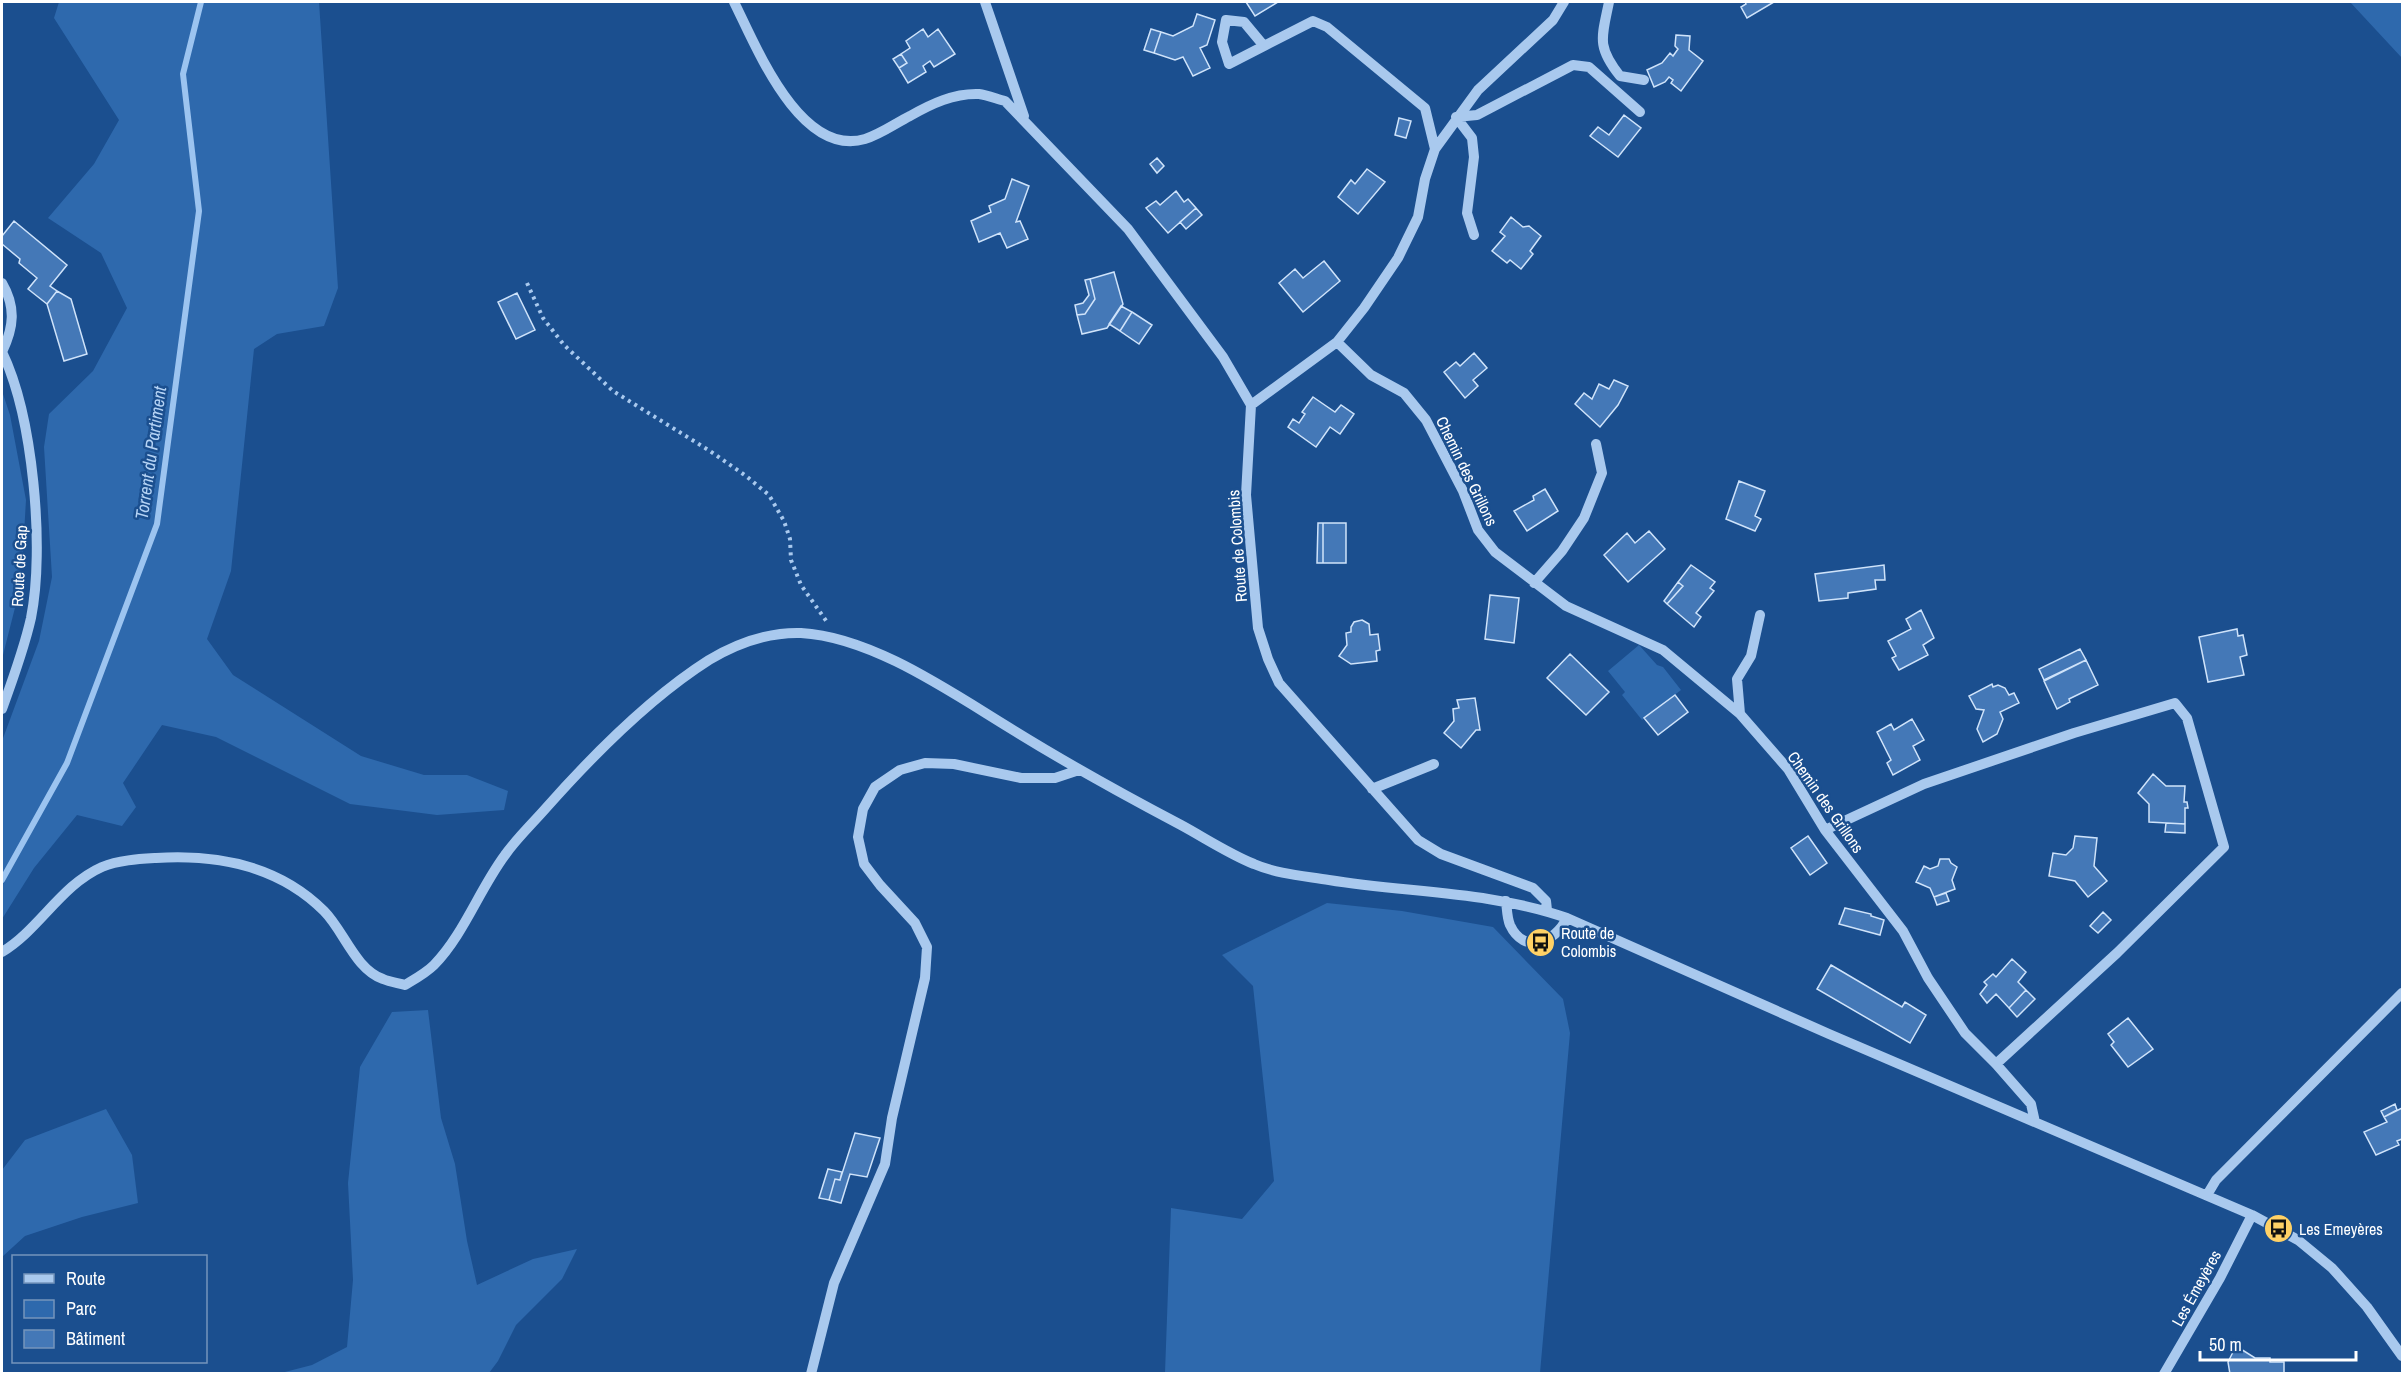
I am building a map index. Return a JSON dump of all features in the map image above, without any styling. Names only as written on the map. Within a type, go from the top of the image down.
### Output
[{"type":"street","points":[[734,2],[767,68],[795,110],[814,129],[821,132],[849,141],[866,139],[952,96],[980,94],[1005,101],[1025,119],[1128,229],[1222,357],[1251,405],[1337,342],[1364,308],[1398,258],[1418,217],[1425,179],[1435,150],[1456,117],[1478,90],[1553,20],[1564,2]]},
{"type":"street","points":[[985,2],[1025,119]]},
{"type":"street","points":[[1609,2],[1602,46],[1609,62],[1620,76],[1644,80]]},
{"type":"street","points":[[1264,46],[1244,22],[1226,20],[1222,42],[1229,64],[1313,21],[1327,27],[1425,108],[1435,150]]},
{"type":"street","points":[[1456,117],[1477,115],[1573,65],[1589,67],[1640,112]]},
{"type":"street","points":[[1456,117],[1472,138],[1474,157],[1467,213],[1474,236]]},
{"type":"street","points":[[2,283],[11,299],[11,334],[2,352]]},
{"type":"street","name":"Chemin des Grillons","points":[[1337,342],[1371,375],[1404,393],[1426,420],[1463,491],[1478,531],[1495,552],[1566,606],[1663,650],[1740,714],[1788,769],[1825,830],[1903,931],[1928,978],[1965,1033],[2031,1104],[2035,1122]]},
{"type":"street","name":"Route de Gap","points":[[2,352],[12,373],[28,446],[37,531],[37,574],[31,617],[20,659],[2,709]]},
{"type":"street","name":"Route de Colombis","points":[[1251,405],[1246,495],[1258,628],[1268,658],[1280,683],[1418,840],[1441,854],[1533,888],[1546,901],[1546,910]]},
{"type":"street","points":[[1534,583],[1562,551],[1584,518],[1602,473],[1596,444]]},
{"type":"street","points":[[1740,714],[1737,679],[1751,656],[1760,615]]},
{"type":"street","points":[[2,952],[16,943],[76,884],[102,867],[136,859],[206,858],[245,864],[289,883],[308,896],[330,917],[362,964],[381,979],[405,985],[432,968],[449,946],[505,855],[588,762],[678,682],[711,659],[733,648],[770,636],[801,633],[835,639],[870,650],[905,666],[1079,770],[1256,865],[1356,885],[1474,896],[1546,910],[1828,1034],[2252,1215],[2298,1240],[2332,1268],[2367,1307],[2403,1356]]},
{"type":"street","points":[[1825,830],[1924,784],[2136,713],[2175,703],[2187,718],[2224,847],[2100,968],[1996,1064]]},
{"type":"street","points":[[810,1374],[834,1283],[885,1164],[892,1118],[925,978],[927,947],[915,923],[864,864],[858,837],[863,809],[875,787],[900,770],[925,763],[954,764],[1021,778],[1055,778],[1079,770]]},
{"type":"street","points":[[1372,789],[1434,764]]},
{"type":"street","points":[[1506,901],[1508,922],[1519,938],[1531,942],[1554,937],[1562,930],[1567,918]]},
{"type":"street","points":[[2207,1195],[2216,1180],[2403,993]]},
{"type":"street","name":"Les Émeyères","points":[[2164,1374],[2220,1278],[2252,1215]]},
{"type":"path","points":[[527,282],[543,318],[564,345],[613,391],[710,451],[769,495],[784,521],[790,539],[791,560],[801,585],[826,619],[835,639]]},
{"type":"green space","points":[[59,2],[319,2],[338,288],[324,326],[277,334],[254,349],[231,571],[207,639],[233,675],[361,756],[424,775],[467,775],[508,791],[504,810],[437,815],[350,804],[216,737],[162,725],[123,783],[136,807],[122,826],[77,815],[34,868],[2,919],[2,741],[39,641],[52,577],[44,447],[49,414],[93,371],[127,308],[101,253],[48,218],[94,164],[119,120],[54,18]]},
{"type":"green space","points":[[2350,2],[2402,2],[2402,58]]},
{"type":"green space","points":[[2,391],[10,415],[26,500],[21,584],[2,659]]},
{"type":"green space","points":[[1639,645],[1657,665],[1663,667],[1681,690],[1642,720],[1622,695],[1625,692],[1608,671]]},
{"type":"green space","points":[[1327,903],[1402,911],[1493,927],[1563,999],[1570,1033],[1540,1373],[1165,1373],[1171,1208],[1242,1219],[1274,1181],[1253,986],[1222,955]]},
{"type":"green space","points":[[428,1010],[441,1118],[455,1164],[467,1241],[477,1285],[533,1259],[577,1249],[562,1279],[516,1325],[498,1361],[489,1373],[281,1373],[312,1365],[347,1347],[353,1280],[348,1183],[360,1067],[392,1012]]},
{"type":"green space","points":[[106,1109],[132,1155],[138,1203],[82,1217],[25,1236],[2,1257],[2,1170],[25,1140]]},
{"type":"building","points":[[1246,2],[1278,2],[1255,16]]},
{"type":"building","points":[[1745,2],[1774,2],[1747,18],[1741,7],[1746,4]]},
{"type":"building","points":[[1197,14],[1215,20],[1207,45],[1200,48],[1210,68],[1193,76],[1183,57],[1175,60],[1154,53],[1161,32],[1173,36],[1193,26]]},
{"type":"building","points":[[923,29],[928,37],[938,29],[955,54],[934,67],[930,61],[923,66],[926,72],[908,83],[899,68],[907,63],[901,54],[910,48],[906,41]]},
{"type":"building","points":[[1151,29],[1161,32],[1154,53],[1144,50]]},
{"type":"building","points":[[1676,35],[1690,36],[1689,50],[1703,61],[1681,91],[1671,83],[1673,80],[1669,77],[1665,82],[1654,87],[1647,70],[1662,63],[1670,53],[1673,56],[1678,49],[1675,46]]},
{"type":"building","points":[[901,54],[907,63],[899,68],[893,59]]},
{"type":"building","points":[[1624,115],[1641,128],[1618,157],[1590,136],[1598,127],[1609,135]]},
{"type":"building","points":[[1399,118],[1411,121],[1406,138],[1395,135]]},
{"type":"building","points":[[1157,158],[1164,166],[1157,173],[1150,164]]},
{"type":"building","points":[[1367,169],[1385,182],[1358,214],[1338,197],[1351,180],[1355,184]]},
{"type":"building","points":[[1012,179],[1029,186],[1016,222],[1020,221],[1028,239],[1007,248],[1000,233],[979,242],[971,221],[991,212],[989,206],[1005,199]]},
{"type":"building","points":[[1176,191],[1184,202],[1188,199],[1196,208],[1168,233],[1146,208],[1156,201],[1160,205]]},
{"type":"building","points":[[1196,208],[1202,215],[1186,229],[1180,222]]},
{"type":"building","points":[[1511,217],[1523,227],[1529,226],[1541,236],[1530,251],[1533,254],[1521,269],[1510,260],[1507,263],[1492,251],[1505,236],[1500,232]]},
{"type":"building","points":[[14,221],[67,265],[50,286],[57,291],[47,304],[28,289],[37,278],[2,244],[2,236]]},
{"type":"building","points":[[1324,261],[1340,281],[1303,312],[1279,283],[1295,269],[1303,278]]},
{"type":"building","points":[[1114,272],[1123,304],[1107,328],[1082,334],[1077,315],[1085,314],[1095,299],[1090,279]]},
{"type":"building","points":[[1090,279],[1095,299],[1085,314],[1077,315],[1075,305],[1083,303],[1089,295],[1085,280]]},
{"type":"building","points":[[57,291],[71,299],[87,354],[64,361],[47,304]]},
{"type":"building","points":[[517,293],[535,330],[516,339],[498,302]]},
{"type":"building","points":[[1121,306],[1132,312],[1120,331],[1109,324]]},
{"type":"building","points":[[1132,312],[1152,325],[1139,344],[1120,331]]},
{"type":"building","points":[[1474,353],[1487,368],[1473,380],[1478,386],[1465,398],[1444,372],[1456,362],[1460,366]]},
{"type":"building","points":[[1614,380],[1628,386],[1618,405],[1600,427],[1575,404],[1584,393],[1592,399],[1599,384],[1609,389]]},
{"type":"building","points":[[1313,397],[1335,412],[1341,405],[1354,414],[1340,434],[1330,427],[1316,447],[1288,427],[1293,419],[1299,423],[1305,414],[1302,412]]},
{"type":"building","points":[[1739,481],[1765,491],[1755,516],[1761,519],[1755,531],[1726,519]]},
{"type":"building","points":[[1545,489],[1558,511],[1527,531],[1514,511],[1534,500],[1533,496]]},
{"type":"building","points":[[1318,523],[1323,523],[1323,563],[1317,563]]},
{"type":"building","points":[[1323,523],[1346,523],[1346,563],[1323,563]]},
{"type":"building","points":[[1649,531],[1665,549],[1628,582],[1604,555],[1627,533],[1635,543]]},
{"type":"building","points":[[1691,565],[1715,582],[1710,588],[1714,591],[1696,613],[1701,617],[1694,627],[1667,604],[1683,586],[1678,582]]},
{"type":"building","points":[[1884,565],[1885,580],[1875,580],[1876,589],[1848,593],[1848,598],[1819,601],[1815,574]]},
{"type":"building","points":[[1678,582],[1683,586],[1667,604],[1664,601]]},
{"type":"building","points":[[1490,595],[1519,598],[1514,643],[1485,639]]},
{"type":"building","points":[[1921,610],[1934,638],[1923,645],[1928,655],[1899,670],[1892,658],[1896,656],[1888,641],[1911,629],[1906,619]]},
{"type":"building","points":[[1362,620],[1369,624],[1370,635],[1378,634],[1380,650],[1376,651],[1377,661],[1351,664],[1339,656],[1347,645],[1346,633],[1351,632],[1354,622]]},
{"type":"building","points":[[2237,629],[2238,636],[2243,635],[2247,655],[2240,657],[2244,675],[2208,682],[2199,637]]},
{"type":"building","points":[[2080,649],[2086,660],[2044,680],[2039,669]]},
{"type":"building","points":[[1570,654],[1609,692],[1586,715],[1547,678]]},
{"type":"building","points":[[2086,660],[2098,685],[2069,699],[2070,702],[2057,709],[2044,681]]},
{"type":"building","points":[[1992,684],[1993,687],[1998,685],[2005,688],[2009,695],[2014,693],[2019,703],[2000,712],[2003,719],[1997,734],[1983,742],[1977,729],[1984,710],[1976,709],[1969,696]]},
{"type":"building","points":[[1675,695],[1688,712],[1658,735],[1644,718]]},
{"type":"building","points":[[1475,698],[1480,730],[1476,730],[1461,748],[1444,733],[1454,721],[1453,709],[1459,708],[1457,700]]},
{"type":"building","points":[[1912,719],[1924,740],[1913,746],[1920,760],[1893,775],[1887,763],[1891,760],[1877,732],[1891,724],[1894,730]]},
{"type":"building","points":[[2153,774],[2166,786],[2185,786],[2184,802],[2187,802],[2188,808],[2185,808],[2185,824],[2149,822],[2149,804],[2138,793]]},
{"type":"building","points":[[2166,823],[2185,824],[2185,833],[2165,832]]},
{"type":"building","points":[[1808,836],[1827,863],[1810,875],[1791,848]]},
{"type":"building","points":[[2075,836],[2097,838],[2094,866],[2107,881],[2088,897],[2075,881],[2049,876],[2053,853],[2066,855],[2073,848]]},
{"type":"building","points":[[1940,859],[1949,859],[1957,867],[1952,880],[1955,889],[1934,897],[1930,888],[1916,882],[1924,866],[1930,869],[1938,866]]},
{"type":"building","points":[[1946,893],[1949,901],[1937,905],[1934,897]]},
{"type":"building","points":[[1845,908],[1871,914],[1871,916],[1884,920],[1880,935],[1839,924]]},
{"type":"building","points":[[2103,912],[2111,920],[2098,933],[2090,926]]},
{"type":"building","points":[[2012,959],[2026,972],[2018,982],[2026,990],[2009,1008],[1996,994],[1987,1003],[1980,994],[1987,985],[1984,982],[1993,974],[1996,977]]},
{"type":"building","points":[[1831,965],[1902,1007],[1905,1002],[1926,1015],[1910,1043],[1817,989]]},
{"type":"building","points":[[2026,990],[2035,999],[2017,1017],[2009,1008]]},
{"type":"building","points":[[2128,1018],[2153,1049],[2128,1067],[2111,1045],[2114,1042],[2108,1034]]},
{"type":"building","points":[[2395,1104],[2397,1110],[2384,1117],[2381,1111]]},
{"type":"building","points":[[2402,1108],[2402,1139],[2397,1141],[2399,1145],[2376,1155],[2364,1132],[2387,1122],[2384,1117]]},
{"type":"building","points":[[855,1133],[880,1138],[867,1177],[850,1174],[841,1203],[829,1200],[835,1179],[840,1180]]},
{"type":"building","points":[[828,1169],[842,1172],[840,1180],[835,1179],[829,1200],[819,1198]]},
{"type":"building","points":[[2236,1346],[2255,1358],[2270,1358],[2270,1362],[2284,1362],[2284,1374],[2230,1374],[2228,1362]]},
{"type":"waterway","name":"Torrent du Partiment","points":[[2,880],[67,763],[157,524],[199,211],[183,74],[201,2]]},
{"type":"place","name":"Route de Colombis","points":[[1540,942]]},
{"type":"place","name":"Les Emeyères","points":[[2278,1229]]}]
